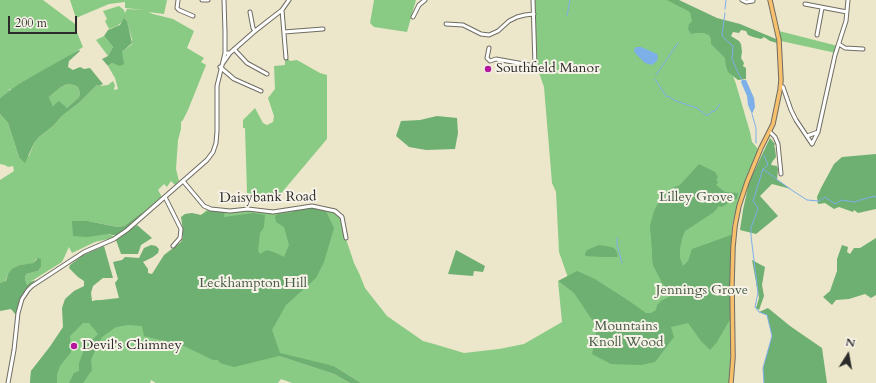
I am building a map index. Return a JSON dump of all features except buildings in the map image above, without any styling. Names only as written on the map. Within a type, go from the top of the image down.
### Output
[{"type":"main road","points":[[731,383],[733,357],[732,310],[734,230],[747,182],[761,148],[770,132],[777,111],[781,86],[778,32],[770,0]]},
{"type":"street","points":[[178,0],[177,8],[180,11],[193,16]]},
{"type":"street","points":[[202,0],[208,0]]},
{"type":"street","points":[[8,383],[14,350],[18,313],[22,299],[28,290],[84,252],[120,235],[208,158],[216,146],[216,94],[225,53],[224,0]]},
{"type":"street","points":[[221,66],[234,49],[282,10],[289,0]]},
{"type":"street","points":[[413,17],[419,5],[425,0]]},
{"type":"street","points":[[489,48],[487,58],[490,61],[496,59],[535,66],[533,0]]},
{"type":"street","points":[[742,0],[746,2],[753,0]]},
{"type":"street","points":[[781,86],[783,87],[796,120],[812,144],[818,132],[835,54],[846,21],[848,0]]},
{"type":"street","points":[[805,4],[847,12]]},
{"type":"street","points":[[817,35],[822,8]]},
{"type":"street","points":[[282,10],[286,58]]},
{"type":"street","points":[[250,12],[255,31]]},
{"type":"street","points":[[446,24],[463,26],[481,34],[489,34],[498,32],[515,18],[525,14],[534,14]]},
{"type":"street","points":[[284,32],[324,29]]},
{"type":"street","points":[[838,44],[845,48],[863,49]]},
{"type":"street","points":[[234,49],[246,63],[267,74]]},
{"type":"street","points":[[225,53],[230,53]]},
{"type":"street","points":[[221,66],[234,79],[261,91]]},
{"type":"street","points":[[770,132],[775,137],[778,144],[781,174]]},
{"type":"street","points":[[807,136],[818,132]]},
{"type":"street","name":"Daisybank Road","points":[[183,180],[204,206],[211,209],[230,211],[248,209],[276,212],[312,206],[335,211],[342,217],[346,238]]},
{"type":"street","points":[[165,197],[181,229],[180,238],[173,246]]},
{"type":"green space","points":[[0,0],[43,0],[75,24],[83,47],[63,60],[20,83],[12,90],[9,89],[10,91],[0,98]]},
{"type":"green space","points":[[70,0],[167,0],[164,14],[148,12],[173,19],[194,31],[187,48],[204,58],[201,62],[206,65],[188,110],[181,122],[176,169],[179,181],[175,185],[171,181],[167,187],[164,184],[158,190],[162,197],[144,213],[141,213],[124,226],[117,227],[88,221],[72,221],[99,234],[114,236],[113,238],[95,242],[72,253],[69,247],[62,262],[27,285],[25,279],[26,274],[38,271],[41,267],[41,259],[36,259],[33,263],[20,265],[8,274],[5,282],[0,283],[0,180],[14,171],[13,166],[8,167],[0,164],[0,114],[8,123],[19,157],[29,156],[34,143],[39,137],[80,102],[97,85],[108,85],[113,81],[115,85],[114,90],[118,89],[115,78],[108,66],[112,63],[120,65],[122,52],[132,44],[132,39],[126,19],[117,26],[109,29],[105,21],[107,19],[103,11],[119,6],[125,13],[127,9],[144,10],[125,8],[125,2],[109,4],[76,18]]},
{"type":"green space","points":[[374,0],[416,0],[407,32],[374,27],[370,23]]},
{"type":"green space","points":[[535,0],[676,0],[714,21],[736,84],[752,142],[760,151],[738,202],[732,226],[731,349],[729,383],[361,383],[334,366],[279,356],[334,374],[350,383],[292,383],[281,379],[278,383],[156,383],[151,380],[150,383],[30,383],[31,371],[49,348],[95,300],[176,301],[194,221],[209,208],[267,212],[312,206],[337,212],[342,217],[344,233],[354,263],[365,288],[387,316],[423,341],[464,353],[499,349],[524,344],[562,322],[558,281],[573,292],[559,252],[556,192],[552,183],[544,87],[537,67]]},
{"type":"green space","points":[[667,0],[679,0],[717,18],[740,24],[776,39],[777,43],[764,37],[761,39],[753,37],[748,35],[746,31],[741,30],[739,33],[733,32],[731,36],[741,44],[741,58],[744,63],[743,66],[746,68],[746,79],[738,80],[728,72],[725,58],[711,44],[709,35],[704,33],[691,34],[688,29],[689,24],[692,21],[690,12]]},
{"type":"green space","points":[[124,18],[127,21],[132,43],[122,52],[124,64],[120,66],[112,63],[108,66],[102,59],[108,56],[113,47],[104,36],[108,30],[120,25]]},
{"type":"green space","points":[[779,31],[838,46],[836,53],[781,41]]},
{"type":"green space","points":[[104,36],[113,47],[108,56],[96,40]]},
{"type":"green space","points":[[79,50],[80,51],[69,61],[68,67],[73,70],[80,67],[84,69],[90,68],[103,84],[99,86],[97,85],[80,102],[39,137],[34,143],[25,163],[19,157],[8,123],[0,114],[0,98],[20,83]],"holes":[[[67,84],[78,87],[80,93],[79,97],[67,108],[59,101],[53,106],[49,97]]]},
{"type":"green space","points":[[288,59],[290,61],[297,60],[320,73],[327,75],[327,139],[273,203],[247,193],[245,128],[243,128],[243,120],[255,108],[263,123],[267,125],[273,122],[274,116],[268,98],[275,89],[274,66],[285,65],[285,60]]},
{"type":"green space","points":[[67,84],[78,87],[80,93],[79,97],[67,108],[63,106],[53,106],[49,97]]},
{"type":"green space","points":[[437,116],[457,118],[458,133],[455,149],[426,150],[409,147],[396,136],[401,121],[420,120]]},
{"type":"green space","points":[[770,138],[775,144],[776,157],[771,165],[777,166],[777,180],[791,189],[772,184],[760,196],[778,216],[756,234],[740,230],[749,182]]},
{"type":"green space","points":[[876,154],[876,209],[858,213],[854,210],[853,212],[839,207],[834,209],[825,203],[818,204],[817,197],[821,188],[834,164],[842,157]]},
{"type":"green space","points":[[699,164],[715,172],[718,177],[716,180],[718,182],[716,185],[725,192],[738,193],[737,199],[722,207],[719,206],[714,212],[685,231],[680,249],[680,258],[683,266],[688,261],[692,249],[734,234],[732,316],[717,342],[710,350],[701,341],[688,323],[671,327],[674,337],[655,362],[641,365],[611,364],[592,354],[597,327],[574,293],[558,281],[577,271],[595,279],[646,313],[651,313],[656,310],[657,305],[661,301],[672,295],[662,283],[653,265],[650,226],[654,211],[661,198],[672,188],[680,185]]},
{"type":"green space","name":"Leckhampton Hill","points":[[312,206],[325,209],[334,228],[324,262],[316,278],[286,305],[272,330],[280,353],[334,366],[361,383],[350,383],[334,374],[279,356],[234,367],[220,363],[218,360],[213,360],[184,346],[144,336],[142,326],[128,325],[116,327],[102,337],[91,360],[92,370],[83,383],[69,383],[74,373],[79,371],[79,363],[85,347],[98,334],[89,323],[83,323],[70,336],[71,352],[60,366],[57,374],[57,383],[30,383],[31,371],[63,327],[62,308],[65,299],[74,291],[84,286],[84,281],[69,268],[70,265],[83,255],[104,246],[113,278],[103,278],[93,286],[91,293],[92,301],[119,298],[115,283],[118,279],[113,262],[122,260],[125,257],[139,258],[144,248],[151,245],[156,246],[159,249],[158,253],[143,262],[148,269],[148,273],[152,274],[164,255],[181,242],[183,230],[181,217],[185,214],[192,213],[201,215],[208,211],[225,208],[224,217],[253,213],[265,215],[264,227],[260,233],[258,251],[260,254],[267,250],[284,257],[289,245],[284,227],[276,222],[275,216],[278,214],[293,212],[294,209]]},
{"type":"green space","points":[[141,213],[144,214],[118,236],[108,234],[87,237],[73,236],[72,221],[88,221],[117,227],[124,226]]},
{"type":"green space","points":[[137,225],[152,238],[141,245],[138,254],[121,254],[116,240]]},
{"type":"green space","points":[[876,238],[876,295],[871,298],[865,294],[849,299],[836,300],[832,305],[823,297],[830,291],[837,271],[837,259],[842,245],[848,247],[847,252],[850,254],[854,248],[860,248]]},
{"type":"green space","points":[[599,245],[612,247],[616,250],[618,256],[585,256],[587,250]]},
{"type":"green space","points":[[456,250],[485,266],[483,272],[474,271],[473,276],[448,274]]},
{"type":"green space","points":[[38,258],[41,259],[41,267],[38,271],[26,274],[25,279],[27,285],[36,280],[25,290],[16,315],[11,309],[0,311],[0,283],[6,281],[8,274],[12,269],[20,265],[33,263]]},
{"type":"green space","points":[[752,260],[765,267],[762,285],[764,296],[759,310],[756,308],[759,298]]},
{"type":"green space","points":[[768,308],[790,326],[822,348],[827,383],[764,383],[763,368],[772,336],[767,315],[759,312]]},
{"type":"water","points":[[636,47],[641,47],[657,54],[657,61],[652,65],[645,63],[635,53],[634,50]]},
{"type":"water","points":[[742,80],[746,80],[754,98],[755,107],[752,114],[741,82]]},
{"type":"waterway","points":[[567,16],[570,0]]},
{"type":"waterway","points":[[725,9],[726,0]]},
{"type":"waterway","points":[[725,13],[722,34],[723,37],[733,46],[732,59],[743,81]]},
{"type":"waterway","points":[[656,75],[678,43]]},
{"type":"waterway","points":[[655,79],[666,96],[697,108],[706,115],[709,115],[711,112],[715,111],[720,104]]},
{"type":"waterway","points":[[752,114],[756,128],[756,143]]},
{"type":"waterway","points":[[764,155],[768,165],[763,169],[753,201],[758,208],[751,228],[758,293],[755,307],[759,312],[767,315],[772,336],[763,368],[764,383]]},
{"type":"waterway","points":[[763,169],[807,200],[819,201],[825,197],[835,204],[842,200],[854,202],[874,196],[876,197]]},
{"type":"waterway","points":[[617,238],[617,245],[622,263]]},
{"type":"place","name":"Southfield Manor","points":[[488,69]]},
{"type":"place","name":"Devil's Chimney","points":[[74,346]]},
{"type":"park label","name":"Lilley Grove","points":[[696,198]]},
{"type":"park label","name":"Jennings Grove","points":[[702,291]]},
{"type":"park label","name":"Mountains Knoll Wood","points":[[626,336]]}]
